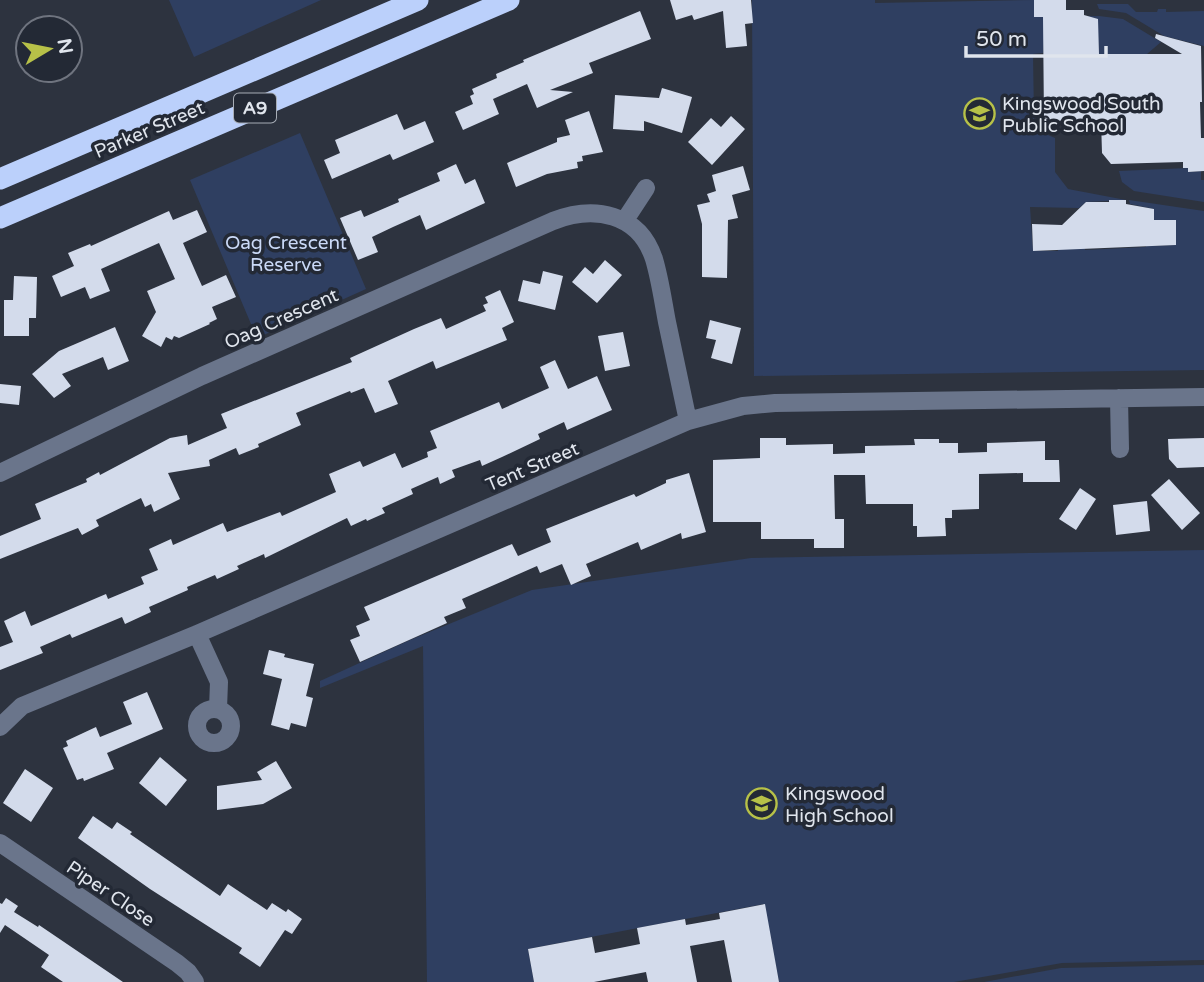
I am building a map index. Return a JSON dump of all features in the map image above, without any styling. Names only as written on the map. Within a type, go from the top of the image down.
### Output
[{"type":"highway","name":"Parker Street","points":[[0,179],[418,0]]},
{"type":"highway","name":"Parker Street","points":[[0,218],[509,0]]},
{"type":"street","points":[[646,188],[625,220],[638,231],[653,257],[688,421]]},
{"type":"street","name":"Oag Crescent","points":[[0,474],[202,376],[564,217],[601,213],[625,220]]},
{"type":"street","name":"Tent Street","points":[[0,727],[22,706],[197,634],[688,421],[743,406],[775,403],[1204,397]]},
{"type":"street","points":[[1119,398],[1120,449]]},
{"type":"street","points":[[197,634],[219,682],[218,709]]},
{"type":"street","name":"Piper Close","points":[[0,843],[177,963],[195,982]]},
{"type":"green space","points":[[169,0],[321,0],[194,57]]},
{"type":"green space","name":"Kingswood South Public School","points":[[752,0],[875,0],[875,3],[1034,0],[1034,17],[1099,16],[1123,19],[1161,42],[1147,54],[1099,54],[1098,39],[1044,40],[1043,53],[1033,54],[1034,118],[1041,132],[1055,138],[1055,172],[1068,189],[1126,200],[1086,202],[1079,208],[1030,207],[1033,251],[1058,251],[1058,231],[1083,222],[1085,250],[1146,247],[1145,220],[1148,218],[1149,246],[1176,245],[1176,220],[1154,220],[1154,209],[1130,204],[1129,200],[1204,211],[1204,370],[754,376]]},
{"type":"green space","points":[[1097,4],[1128,4],[1136,12],[1157,12],[1158,9],[1166,9],[1166,12],[1204,11],[1204,46],[1164,36],[1126,13],[1099,9]]},
{"type":"green space","name":"Oag Crescent Reserve","points":[[300,133],[366,289],[257,338],[190,180]]},
{"type":"green space","points":[[1188,168],[1189,172],[1201,171],[1201,180],[1204,180],[1204,202],[1134,191],[1122,182],[1119,171]]},
{"type":"green space","name":"Kingswood High School","points":[[1204,550],[1204,960],[1062,963],[954,982],[779,982],[764,904],[528,949],[534,982],[427,982],[423,646],[320,688],[320,681],[410,640],[532,590],[751,558]]},
{"type":"green space","points":[[1204,965],[1204,982],[984,982],[1061,968]]},
{"type":"building","points":[[670,0],[751,0],[753,23],[745,24],[747,46],[726,48],[723,11],[694,20],[692,15],[676,20]]},
{"type":"building","points":[[1034,0],[1066,0],[1066,10],[1084,10],[1084,15],[1098,19],[1099,54],[1182,54],[1155,38],[1156,34],[1201,46],[1200,102],[1204,171],[1188,172],[1188,168],[1183,168],[1183,162],[1111,164],[1102,153],[1101,120],[1044,121],[1043,17],[1034,17]]},
{"type":"building","points":[[640,11],[651,39],[589,63],[593,73],[550,90],[573,92],[537,108],[527,84],[493,99],[499,114],[463,130],[455,112],[473,104],[470,96],[474,94],[472,89],[497,78],[496,74],[524,62],[523,60]]},
{"type":"building","points":[[662,88],[692,97],[682,133],[644,121],[644,131],[613,129],[615,95],[659,98]]},
{"type":"building","points":[[589,111],[603,152],[582,156],[583,161],[577,162],[578,168],[547,174],[516,187],[507,163],[557,142],[557,138],[570,135],[565,120]]},
{"type":"building","points":[[397,114],[404,130],[425,121],[434,142],[393,160],[390,154],[332,179],[324,160],[340,153],[335,140]]},
{"type":"building","points":[[731,116],[745,129],[712,165],[688,142],[711,118],[721,127]]},
{"type":"building","points":[[456,164],[465,184],[475,179],[485,203],[426,230],[420,215],[393,227],[372,237],[378,252],[358,260],[340,218],[361,210],[364,217],[399,202],[398,199],[440,181],[437,173]]},
{"type":"building","points":[[743,166],[750,190],[732,195],[738,218],[728,220],[727,278],[702,277],[702,224],[697,205],[710,202],[707,194],[716,191],[712,175]]},
{"type":"building","points":[[1126,200],[1126,204],[1154,209],[1154,220],[1176,220],[1176,245],[1033,251],[1032,224],[1062,225],[1086,202]]},
{"type":"building","points":[[197,210],[207,232],[183,243],[197,275],[202,286],[226,275],[236,297],[212,307],[217,319],[210,324],[179,338],[174,336],[172,340],[166,337],[161,347],[142,336],[156,312],[147,291],[175,279],[159,243],[101,269],[110,291],[90,299],[85,287],[61,297],[52,276],[74,266],[68,253],[90,244],[91,246],[169,211],[173,220]]},
{"type":"building","points":[[605,260],[622,275],[597,303],[572,282],[585,267],[593,274]]},
{"type":"building","points":[[543,271],[563,276],[555,310],[518,301],[523,280],[540,284]]},
{"type":"building","points":[[14,276],[37,277],[36,318],[29,318],[29,336],[4,336],[4,300],[13,300]]},
{"type":"building","points":[[500,290],[514,322],[502,328],[507,340],[436,369],[433,361],[388,381],[398,404],[375,413],[364,388],[351,393],[350,391],[296,413],[301,425],[258,444],[259,447],[239,455],[236,448],[209,460],[210,466],[168,473],[180,499],[154,512],[151,504],[145,507],[141,498],[96,520],[99,526],[82,535],[78,528],[0,559],[0,536],[41,519],[35,504],[87,482],[86,479],[99,472],[100,475],[170,438],[187,435],[188,445],[227,428],[221,414],[352,362],[350,358],[414,329],[441,318],[446,329],[486,311],[483,305],[488,303],[485,297]]},
{"type":"building","points":[[710,320],[741,328],[732,364],[711,358],[716,340],[706,338]]},
{"type":"building","points":[[115,327],[129,361],[108,370],[103,357],[62,374],[71,386],[54,398],[32,374],[59,351]]},
{"type":"building","points":[[623,332],[630,366],[605,371],[598,336]]},
{"type":"building","points":[[555,360],[568,389],[597,376],[612,410],[567,430],[564,422],[538,434],[540,439],[482,466],[480,460],[452,470],[455,477],[440,484],[438,477],[411,489],[413,494],[382,508],[385,513],[367,521],[366,519],[351,526],[347,518],[265,558],[264,554],[237,566],[239,569],[217,579],[215,575],[187,587],[188,590],[149,607],[151,612],[125,624],[122,617],[72,638],[70,634],[40,647],[43,653],[0,670],[0,647],[13,642],[4,621],[25,611],[31,626],[106,594],[108,599],[144,584],[141,577],[158,570],[149,549],[171,539],[173,545],[223,523],[227,532],[280,512],[282,516],[336,492],[329,474],[360,461],[363,467],[395,453],[402,468],[428,457],[427,452],[437,448],[430,431],[499,402],[502,409],[549,388],[540,367]]},
{"type":"building","points":[[0,384],[21,386],[19,405],[0,403]]},
{"type":"building","points":[[760,438],[786,438],[786,445],[833,444],[833,454],[865,453],[865,446],[915,445],[914,439],[939,439],[939,443],[958,443],[958,453],[987,452],[987,443],[1045,441],[1045,460],[1059,460],[1060,482],[1023,482],[1023,473],[979,474],[979,509],[952,510],[952,518],[945,518],[946,536],[917,537],[917,526],[913,526],[913,504],[866,504],[865,475],[834,475],[835,519],[844,519],[844,548],[814,548],[814,539],[761,539],[761,522],[713,522],[713,460],[760,458]]},
{"type":"building","points":[[1204,438],[1204,467],[1177,468],[1169,459],[1168,439]]},
{"type":"building","points":[[689,473],[706,532],[682,539],[681,533],[641,550],[638,542],[586,564],[591,576],[571,585],[562,564],[540,573],[537,566],[462,599],[466,608],[444,617],[447,623],[360,662],[350,640],[360,636],[356,626],[370,620],[364,607],[512,544],[518,556],[551,542],[546,529],[634,494],[636,497],[666,483],[666,480]]},
{"type":"building","points":[[1169,479],[1200,513],[1182,530],[1151,495]]},
{"type":"building","points":[[1080,488],[1096,499],[1076,530],[1059,519]]},
{"type":"building","points":[[1147,501],[1150,531],[1116,535],[1113,505]]},
{"type":"building","points":[[269,650],[285,654],[284,657],[314,664],[306,696],[313,698],[306,727],[291,723],[289,730],[271,725],[282,679],[263,674]]},
{"type":"building","points":[[147,692],[163,729],[107,753],[114,769],[84,781],[83,778],[77,780],[63,748],[68,746],[66,741],[96,727],[100,737],[132,724],[123,702]]},
{"type":"building","points":[[160,757],[187,780],[166,806],[139,783]]},
{"type":"building","points":[[276,761],[292,788],[263,804],[217,810],[217,786],[262,780],[257,772]]},
{"type":"building","points":[[25,769],[53,788],[31,822],[3,803]]},
{"type":"building","points":[[93,816],[112,829],[117,822],[132,832],[130,834],[220,896],[228,884],[267,910],[272,903],[286,912],[288,909],[302,919],[292,934],[285,930],[260,967],[239,953],[242,948],[150,889],[78,838]]},
{"type":"building","points":[[6,898],[18,906],[14,912],[38,927],[39,925],[123,982],[63,982],[41,967],[49,955],[5,925],[0,933],[0,903]]},
{"type":"building","points":[[765,904],[779,982],[732,982],[724,940],[690,946],[697,982],[648,982],[646,972],[594,982],[534,982],[528,949],[592,937],[595,953],[640,944],[637,928],[685,919],[686,925],[720,919],[719,913]]},
{"type":"place","name":"Kingswood South Public School","points":[[979,114]]},
{"type":"place","name":"Kingswood High School","points":[[762,804]]}]
